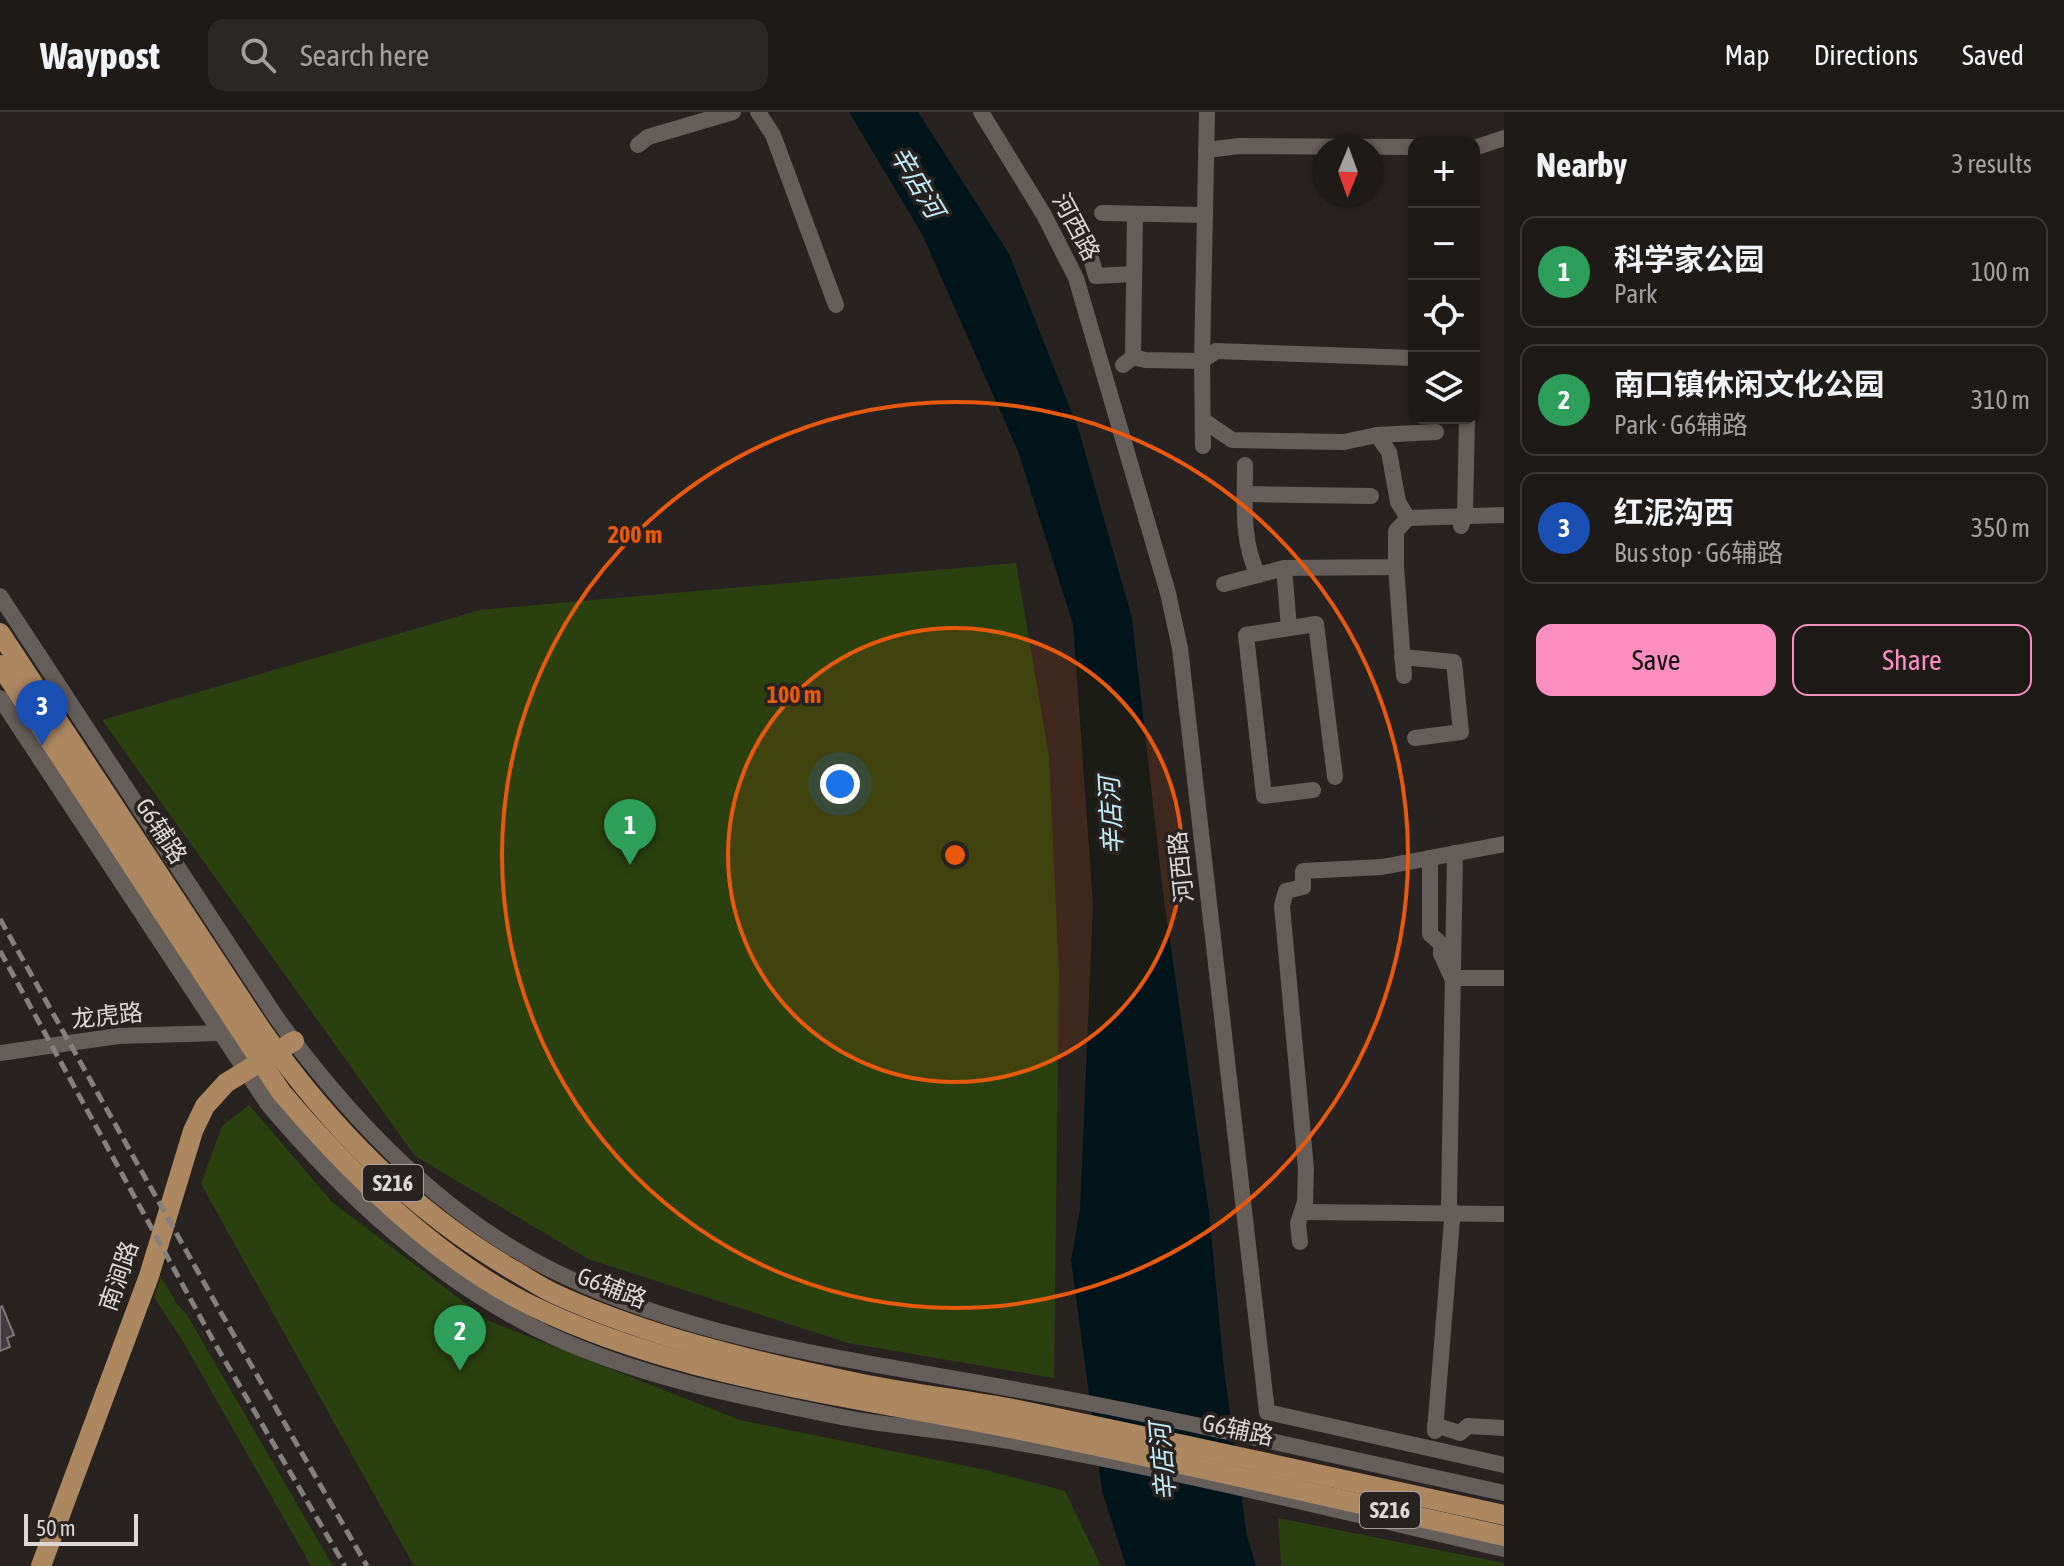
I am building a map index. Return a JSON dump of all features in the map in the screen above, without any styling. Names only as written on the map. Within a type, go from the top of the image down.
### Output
[{"type":"main road","name":"G6辅路","points":[[0,633],[269,1057]]},
{"type":"main road","name":"G6辅路","points":[[0,665],[269,1057],[298,1083],[342,1134],[398,1188],[475,1248],[552,1293],[630,1325],[719,1352],[1018,1418],[1504,1536]]},
{"type":"main road","name":"南涧路","points":[[41,1566],[149,1276],[193,1131],[205,1106],[226,1083],[269,1057]]},
{"type":"main road","name":"G6辅路","points":[[1276,1482],[1504,1515]]},
{"type":"street","points":[[638,145],[648,137],[733,112]]},
{"type":"street","points":[[758,112],[773,135],[836,305]]},
{"type":"street","name":"河西路","points":[[981,112],[1044,215],[1076,278],[1168,593],[1182,664],[1267,1412],[1504,1465]]},
{"type":"street","points":[[1203,446],[1207,112]]},
{"type":"street","points":[[1480,141],[1504,138]]},
{"type":"street","points":[[1206,150],[1239,146],[1408,147]]},
{"type":"street","points":[[1102,213],[1205,215]]},
{"type":"street","points":[[1135,214],[1128,361],[1202,361],[1216,351],[1408,358]]},
{"type":"street","points":[[1091,258],[1096,276],[1134,274]]},
{"type":"street","points":[[1203,420],[1232,440],[1344,442],[1377,435],[1436,432]]},
{"type":"street","points":[[1463,520],[1467,424]]},
{"type":"street","points":[[1377,435],[1389,452],[1398,502],[1408,518]]},
{"type":"street","points":[[1245,465],[1249,557],[1258,575]]},
{"type":"street","points":[[1245,494],[1371,496]]},
{"type":"street","points":[[1404,676],[1396,531],[1408,518],[1463,520],[1504,515]]},
{"type":"street","points":[[1224,584],[1284,568],[1396,567]]},
{"type":"street","points":[[1284,568],[1289,628]]},
{"type":"street","name":"G6辅路","points":[[0,596],[269,1057],[267,1103],[313,1158],[372,1215],[455,1281],[536,1328],[619,1362],[708,1388],[850,1418],[1018,1418],[1284,1444],[1504,1493]]},
{"type":"street","points":[[1313,790],[1264,796],[1246,635],[1316,624],[1335,777]]},
{"type":"street","points":[[1402,657],[1454,662],[1461,732],[1415,738]]},
{"type":"street","name":"G6辅路","points":[[0,698],[220,1033],[269,1057]]},
{"type":"street","points":[[1300,1242],[1298,1223],[1303,1212],[1306,1169],[1282,906],[1286,891],[1303,887],[1303,871],[1382,867],[1504,844]]},
{"type":"street","points":[[1455,853],[1451,1214],[1435,1428],[1460,1433],[1468,1426],[1504,1428]]},
{"type":"street","points":[[1430,858],[1430,934],[1441,944],[1441,954],[1452,978]]},
{"type":"street","points":[[1452,978],[1504,978]]},
{"type":"street","name":"龙虎路","points":[[0,1053],[118,1036],[220,1033]]},
{"type":"street","points":[[1303,1212],[1504,1214]]},
{"type":"street","points":[[1018,1418],[1276,1482]]},
{"type":"street","name":"G6辅路","points":[[1276,1482],[1504,1549]]},
{"type":"green space","points":[[1016,563],[1049,756],[1059,974],[1054,1378],[848,1343],[588,1259],[415,1156],[102,720],[480,610]]},
{"type":"green space","points":[[249,1105],[332,1202],[489,1321],[740,1420],[986,1470],[1065,1491],[1101,1566],[414,1566],[201,1184],[222,1126]]},
{"type":"green space","points":[[161,1277],[187,1315],[333,1566],[311,1566],[185,1345],[154,1297]]},
{"type":"green space","points":[[1278,1518],[1504,1563],[1504,1566],[1281,1566]]},
{"type":"water","name":"辛店河","points":[[849,112],[918,112],[1009,254],[1079,431],[1132,618],[1163,893],[1209,1212],[1224,1370],[1247,1536],[1256,1566],[1126,1566],[1102,1491],[1071,1260],[1080,1210],[1093,904],[1073,624],[1018,451],[922,234]]},
{"type":"building","points":[[0,1307],[14,1335],[7,1338],[10,1347],[0,1351]]},
{"type":"railway","points":[[0,919],[367,1566]]},
{"type":"railway","points":[[0,951],[214,1342],[345,1566]]},
{"type":"place","name":"红泥沟西","points":[[42,746]]},
{"type":"place","name":"科学家公园","points":[[630,865]]},
{"type":"place","name":"南口镇休闲文化公园","points":[[460,1371]]}]
